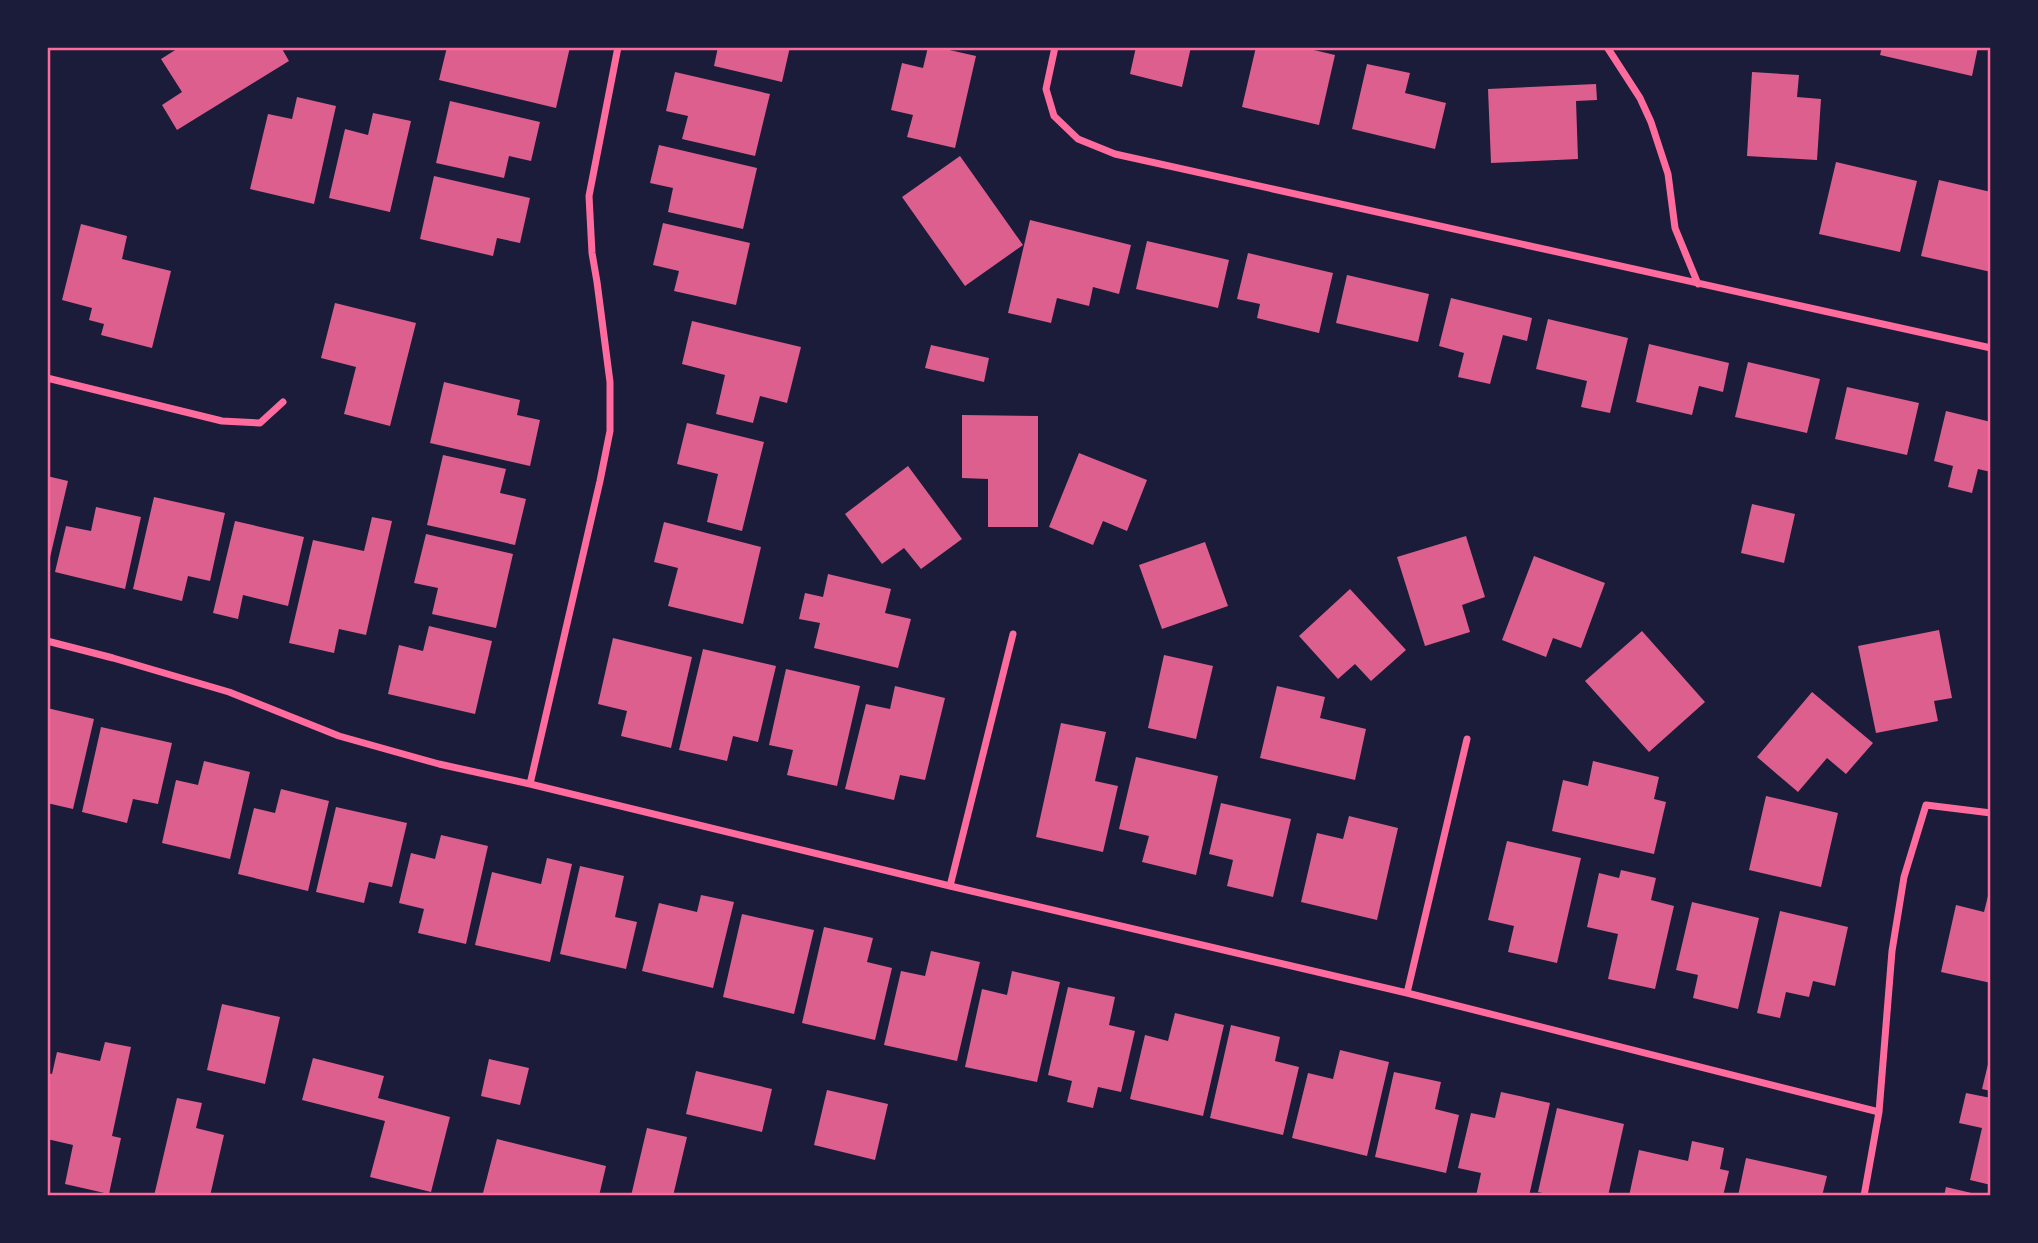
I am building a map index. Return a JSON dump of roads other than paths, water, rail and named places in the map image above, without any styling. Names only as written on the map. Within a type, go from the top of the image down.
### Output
[{"type":"street","points":[[530,784],[610,431],[610,382],[592,253],[589,196],[618,47]]},
{"type":"street","points":[[1055,47],[1046,89],[1054,116],[1078,139],[1115,154],[1991,348]]},
{"type":"street","points":[[1607,47],[1640,98],[1651,122],[1668,174],[1675,228],[1698,284]]},
{"type":"street","points":[[47,378],[222,421],[260,422],[283,402]]},
{"type":"street","points":[[950,886],[1013,634]]},
{"type":"street","points":[[47,641],[229,692],[339,736],[439,764],[1407,993],[1879,1112]]},
{"type":"street","points":[[1407,993],[1467,739]]},
{"type":"street","points":[[1864,1196],[1879,1112],[1892,951],[1904,877],[1926,805],[1991,813]]}]
